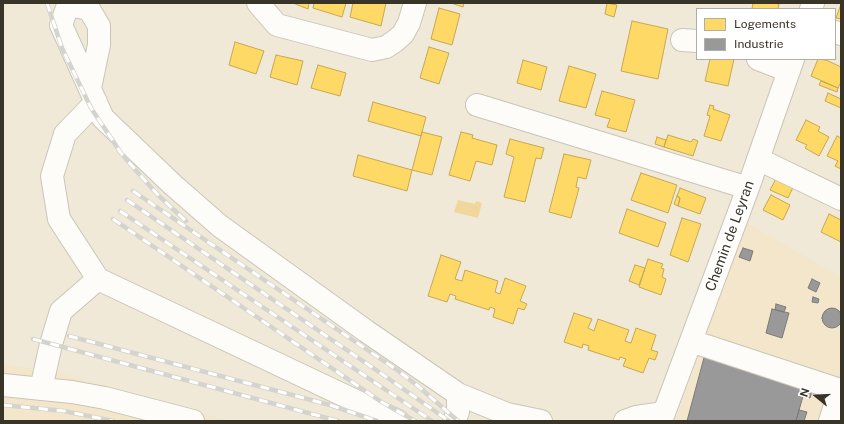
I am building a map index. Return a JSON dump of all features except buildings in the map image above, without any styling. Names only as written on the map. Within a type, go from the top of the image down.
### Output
[{"type":"street","points":[[258,3],[277,25],[372,50],[386,47],[403,34],[409,23],[415,3]]},
{"type":"street","points":[[764,60],[791,65]]},
{"type":"street","name":"Chemin de Leyran","points":[[625,421],[636,417],[663,417],[748,188],[791,65]]},
{"type":"street","points":[[398,421],[98,279],[59,219],[52,176],[65,134],[93,95],[103,118],[173,185],[220,226],[366,331],[458,394],[507,414],[540,421]]},
{"type":"street","points":[[477,105],[748,188]]},
{"type":"street","points":[[758,159],[841,199]]},
{"type":"street","points":[[41,389],[51,344],[61,311],[98,279]]},
{"type":"street","points":[[691,341],[840,390],[830,421]]},
{"type":"street","points":[[3,385],[72,392],[105,398],[193,421]]},
{"type":"street","points":[[454,421],[458,412],[458,394]]},
{"type":"shaded area","points":[[458,200],[475,204],[476,201],[482,203],[478,218],[454,212]]},
{"type":"shaded area","points":[[747,223],[841,277],[841,421],[675,421]]},
{"type":"shaded area","points":[[3,365],[49,370],[228,421],[3,421]]},
{"type":"railway","points":[[47,3],[62,48],[91,108],[121,153],[159,196],[186,221]]},
{"type":"railway","points":[[133,191],[397,370],[458,421]]},
{"type":"railway","points":[[127,200],[449,421]]},
{"type":"railway","points":[[120,211],[432,421]]},
{"type":"railway","points":[[113,219],[380,401],[415,421]]},
{"type":"railway","points":[[69,336],[330,405],[377,421]]},
{"type":"railway","points":[[33,339],[338,421]]},
{"type":"railway","points":[[3,405],[64,411],[113,421]]}]
